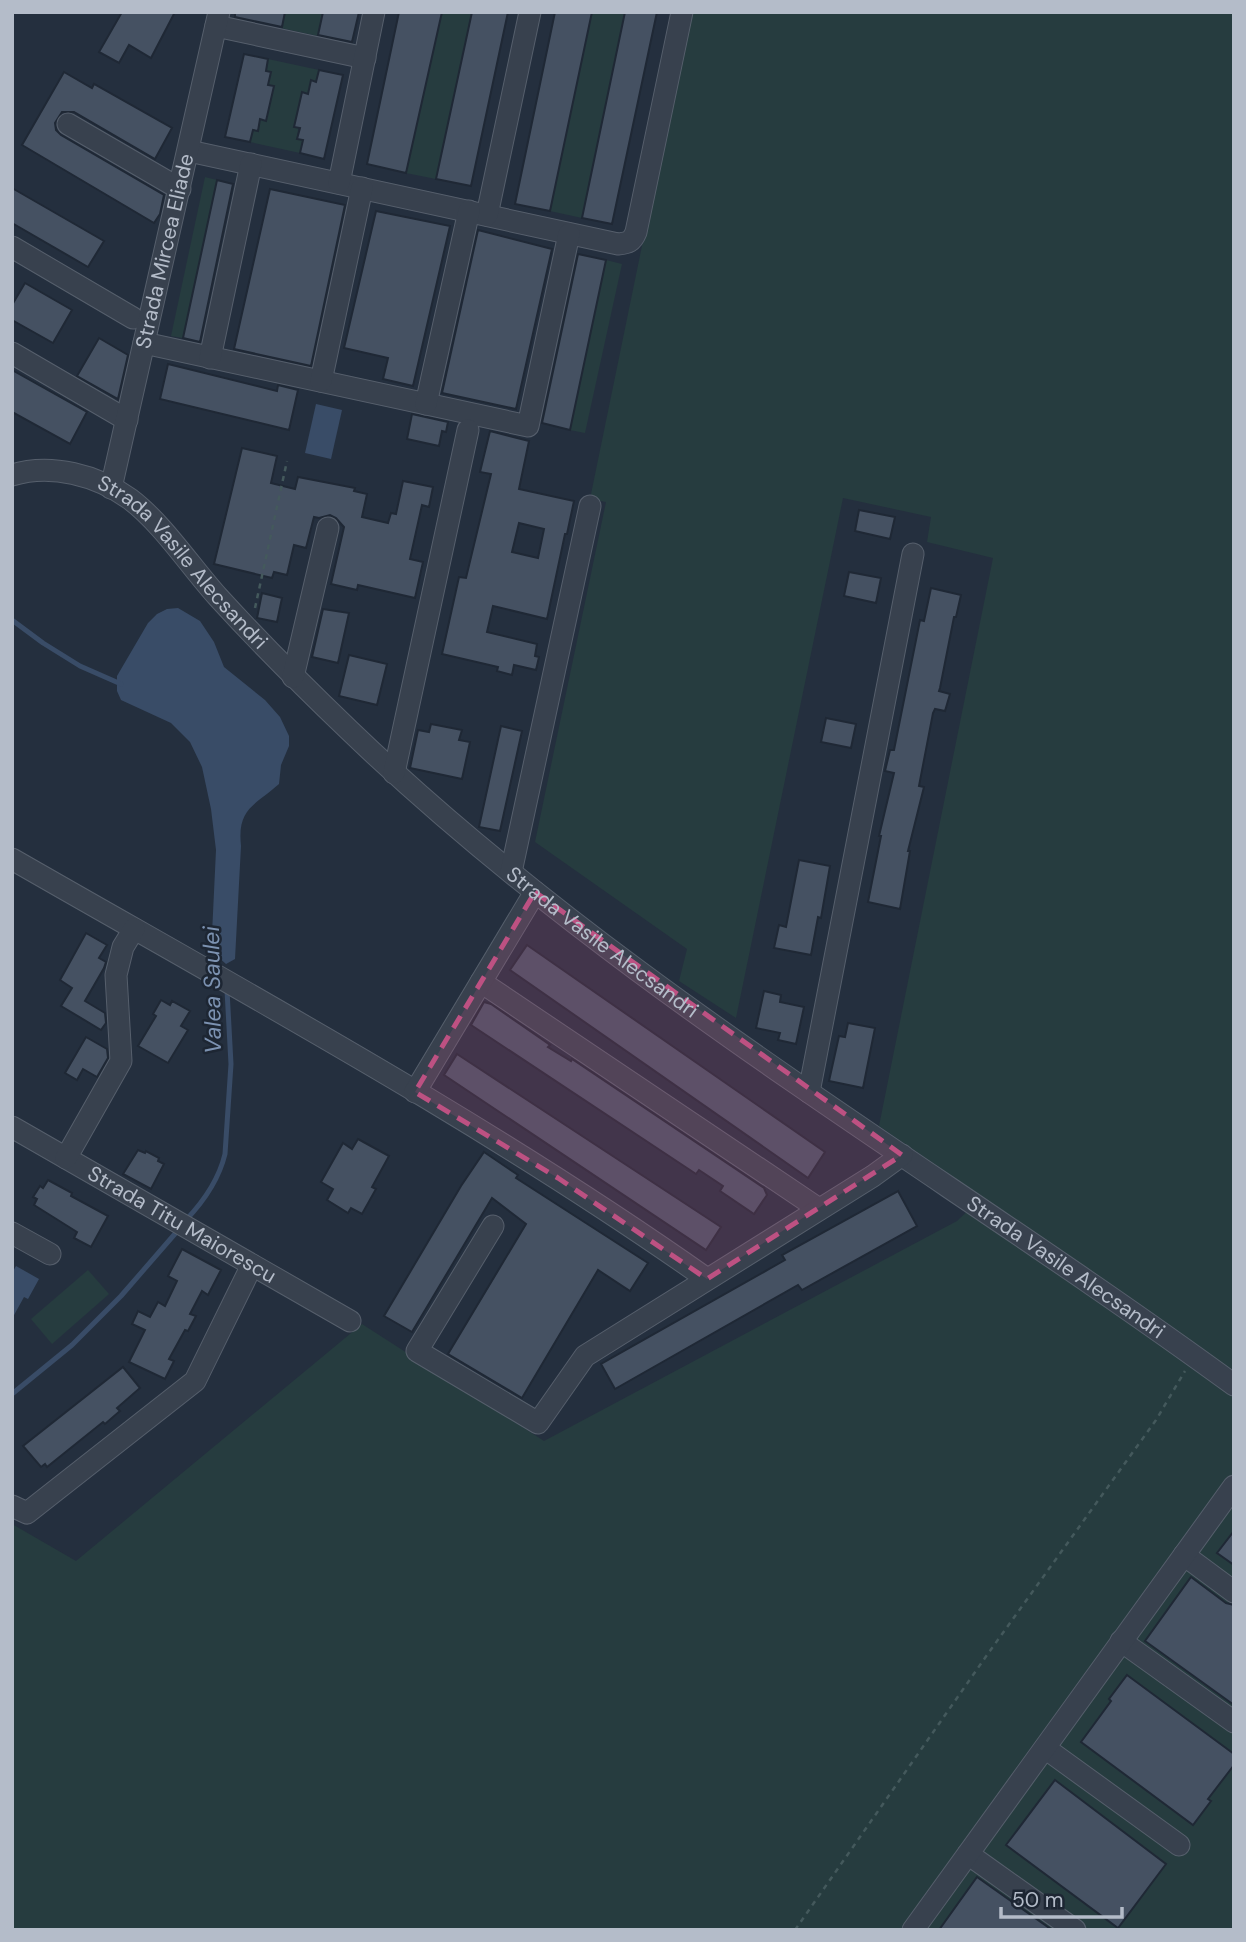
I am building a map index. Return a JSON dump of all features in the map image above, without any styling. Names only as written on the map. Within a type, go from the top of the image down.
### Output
[{"type":"street","points":[[339,183],[374,12]]},
{"type":"street","points":[[426,404],[530,12]]},
{"type":"street","points":[[189,151],[618,244],[632,241],[682,12]]},
{"type":"street","points":[[217,19],[365,58]]},
{"type":"street","name":"Strada Mircea Eliade","points":[[111,488],[217,19]]},
{"type":"street","points":[[68,124],[180,189]]},
{"type":"street","points":[[210,358],[251,164]]},
{"type":"street","points":[[321,382],[362,188]]},
{"type":"street","points":[[144,343],[528,426],[569,234]]},
{"type":"street","points":[[12,247],[133,318]]},
{"type":"street","points":[[12,353],[127,420]]},
{"type":"street","points":[[394,773],[468,430]]},
{"type":"street","points":[[12,457],[22,473]]},
{"type":"street","name":"Strada Vasile Alecsandri","points":[[22,473],[68,473],[111,488],[141,510],[293,677],[394,773],[535,892],[653,982],[1234,1385]]},
{"type":"street","points":[[511,872],[590,506]]},
{"type":"street","points":[[293,677],[328,528]]},
{"type":"street","points":[[809,1091],[913,554]]},
{"type":"street","points":[[12,859],[415,1092],[558,1178],[707,1279]]},
{"type":"street","name":"Strada Vasile Alecsandri","points":[[415,1092],[535,892]]},
{"type":"street","points":[[66,1158],[121,1061],[116,975],[123,947],[134,929]]},
{"type":"street","points":[[481,982],[820,1209]]},
{"type":"street","name":"Strada Titu Maiorescu","points":[[14,1131],[350,1321]]},
{"type":"street","points":[[493,1226],[418,1351],[538,1423],[585,1356],[902,1155]]},
{"type":"street","points":[[12,1233],[50,1254]]},
{"type":"street","points":[[12,1506],[27,1513],[195,1381],[252,1265]]},
{"type":"street","points":[[913,1930],[1234,1486]]},
{"type":"street","points":[[1184,1555],[1234,1592]]},
{"type":"street","points":[[1121,1641],[1234,1722]]},
{"type":"street","points":[[1045,1748],[1179,1845]]},
{"type":"street","points":[[968,1854],[1075,1930]]},
{"type":"path","points":[[244,624],[253,615],[287,461]]},
{"type":"path","points":[[795,1930],[987,1655],[1156,1420],[1195,1357]]},
{"type":"highlighted area","points":[[535,892],[902,1155],[707,1279],[558,1178],[415,1092]]},
{"type":"green space","points":[[285,12],[323,12],[318,36],[281,28]]},
{"type":"green space","points":[[442,12],[472,12],[436,179],[406,173]]},
{"type":"green space","points":[[592,12],[625,12],[582,218],[550,211]]},
{"type":"green space","points":[[690,12],[1234,12],[1234,1930],[12,1930],[12,1524],[76,1561],[362,1324],[544,1441],[957,1221],[982,1197],[879,1126],[993,558],[927,542],[931,517],[843,498],[736,1018],[679,981],[687,949],[535,842],[606,502],[590,499]]},
{"type":"green space","points":[[268,59],[319,70],[316,82],[311,81],[308,94],[302,92],[297,139],[303,140],[300,153],[250,142],[253,130],[258,131],[260,119],[266,120],[274,87],[268,85],[271,72],[266,71]]},
{"type":"green space","points":[[205,177],[217,180],[183,338],[171,336]]},
{"type":"green space","points":[[606,260],[622,264],[585,433],[570,430]]},
{"type":"green space","points":[[88,1270],[109,1294],[52,1344],[31,1319]]},
{"type":"water","points":[[316,404],[342,410],[331,459],[305,453]]},
{"type":"water","points":[[178,608],[200,621],[214,642],[224,667],[265,700],[280,717],[289,736],[279,784],[249,809],[242,824],[235,959],[226,964],[217,956],[212,934],[216,850],[202,767],[190,742],[171,723],[121,700],[117,691],[117,676],[148,623],[167,609]]},
{"type":"water","points":[[16,1266],[39,1279],[28,1299],[24,1297],[13,1317],[12,1273]]},
{"type":"building","points":[[122,12],[175,12],[151,58],[129,45],[119,63],[99,52]]},
{"type":"building","points":[[235,12],[285,12],[282,27],[235,17]]},
{"type":"building","points":[[323,12],[359,12],[352,42],[318,35]]},
{"type":"building","points":[[399,12],[442,12],[406,173],[367,164]]},
{"type":"building","points":[[472,12],[508,12],[471,186],[436,179]]},
{"type":"building","points":[[555,12],[592,12],[550,211],[515,204]]},
{"type":"building","points":[[625,12],[657,12],[612,224],[582,218]]},
{"type":"building","points":[[244,54],[268,59],[266,71],[271,72],[268,85],[274,86],[266,121],[260,119],[258,131],[253,130],[250,142],[225,137]]},
{"type":"building","points":[[319,70],[343,75],[324,159],[300,153],[303,140],[297,139],[300,128],[294,127],[302,92],[308,94],[311,80],[316,82]]},
{"type":"building","points":[[64,72],[92,88],[94,84],[172,128],[155,159],[74,112],[62,112],[55,123],[56,130],[61,135],[164,195],[160,214],[154,223],[22,145]]},
{"type":"building","points":[[217,180],[233,184],[200,342],[183,338]]},
{"type":"building","points":[[12,188],[104,241],[88,267],[12,223]]},
{"type":"building","points":[[270,189],[345,205],[311,366],[234,349]]},
{"type":"building","points":[[376,211],[450,226],[413,386],[383,379],[388,358],[344,348]]},
{"type":"building","points":[[478,230],[552,249],[516,409],[442,393]]},
{"type":"building","points":[[578,254],[606,260],[570,430],[542,423]]},
{"type":"building","points":[[25,283],[72,310],[53,343],[12,320],[12,305]]},
{"type":"building","points":[[99,338],[128,355],[118,399],[77,376]]},
{"type":"building","points":[[168,364],[277,391],[278,385],[298,390],[289,430],[160,399]]},
{"type":"building","points":[[12,370],[87,412],[70,444],[12,412]]},
{"type":"building","points":[[412,414],[448,422],[446,432],[442,431],[439,446],[407,439]]},
{"type":"building","points":[[490,431],[529,441],[519,489],[574,501],[547,619],[493,606],[487,632],[537,644],[535,656],[539,657],[536,670],[514,665],[512,675],[497,671],[498,667],[442,654],[459,577],[466,578],[491,474],[480,472]],"holes":[[[519,523],[544,529],[538,558],[512,552]]]},
{"type":"building","points":[[242,448],[277,456],[271,483],[295,489],[298,477],[355,488],[354,491],[367,494],[362,517],[388,523],[391,513],[396,514],[403,481],[433,487],[429,507],[422,505],[410,559],[423,562],[415,598],[358,585],[357,590],[331,584],[344,527],[330,515],[314,517],[306,548],[294,545],[287,575],[274,572],[272,578],[214,564]]},
{"type":"building","points":[[859,510],[895,517],[890,539],[855,531]]},
{"type":"building","points":[[849,572],[881,578],[876,603],[844,596]]},
{"type":"building","points":[[931,588],[961,595],[939,691],[950,694],[945,711],[935,709],[933,713],[919,786],[924,787],[908,851],[900,909],[868,902],[879,836],[894,773],[885,771],[890,750],[894,750],[920,620],[924,621]]},
{"type":"building","points":[[262,593],[282,598],[277,622],[257,618]]},
{"type":"building","points":[[323,609],[349,613],[338,663],[312,657]]},
{"type":"building","points":[[349,655],[387,664],[377,705],[339,696]]},
{"type":"building","points":[[826,718],[856,724],[851,748],[821,742]]},
{"type":"building","points":[[431,724],[462,730],[459,740],[470,742],[462,779],[410,768],[418,730],[429,732]]},
{"type":"building","points":[[501,726],[522,731],[500,831],[479,827]]},
{"type":"building","points":[[799,860],[830,866],[811,955],[774,948],[779,925],[786,927]]},
{"type":"building","points":[[86,933],[107,945],[99,958],[106,962],[104,968],[85,1001],[105,1013],[106,1023],[101,1030],[61,1006],[72,988],[60,980]]},
{"type":"building","points":[[527,945],[825,1152],[808,1178],[510,970]]},
{"type":"building","points":[[764,991],[781,995],[780,1002],[804,1007],[796,1044],[778,1040],[780,1033],[756,1028]]},
{"type":"building","points":[[161,1000],[170,1005],[172,1001],[190,1011],[181,1026],[188,1030],[168,1063],[138,1046],[156,1016],[153,1014]]},
{"type":"building","points":[[484,1002],[491,1004],[550,1045],[548,1047],[571,1061],[572,1059],[764,1188],[767,1195],[754,1214],[720,1191],[723,1186],[699,1170],[696,1174],[471,1025]]},
{"type":"building","points":[[848,1023],[875,1028],[863,1088],[829,1081],[839,1036],[845,1037]]},
{"type":"building","points":[[86,1037],[107,1049],[108,1058],[97,1077],[83,1069],[77,1080],[65,1073]]},
{"type":"building","points":[[457,1054],[721,1227],[706,1250],[444,1075]]},
{"type":"building","points":[[358,1139],[389,1156],[372,1187],[376,1189],[362,1214],[351,1208],[348,1213],[327,1200],[333,1189],[321,1182],[343,1143],[352,1149]]},
{"type":"building","points":[[138,1150],[159,1158],[158,1161],[164,1164],[151,1189],[123,1174]]},
{"type":"building","points":[[484,1152],[518,1175],[516,1178],[648,1263],[630,1291],[598,1270],[522,1398],[448,1354],[526,1224],[492,1198],[412,1332],[384,1316]]},
{"type":"building","points":[[48,1180],[108,1216],[91,1247],[74,1238],[77,1232],[34,1205],[37,1199],[33,1197]]},
{"type":"building","points":[[898,1191],[917,1226],[802,1290],[798,1285],[615,1389],[601,1364],[785,1260],[782,1255]]},
{"type":"building","points":[[182,1249],[221,1270],[208,1295],[202,1291],[190,1314],[196,1316],[169,1359],[174,1361],[165,1379],[129,1362],[145,1330],[132,1324],[138,1311],[150,1317],[158,1302],[165,1306],[177,1281],[168,1276]]},
{"type":"building","points":[[123,1367],[140,1388],[117,1408],[120,1411],[105,1424],[103,1422],[47,1467],[45,1464],[41,1467],[23,1446]]},
{"type":"building","points":[[1234,1531],[1234,1565],[1217,1553]]},
{"type":"building","points":[[1191,1577],[1226,1603],[1234,1605],[1234,1705],[1145,1641]]},
{"type":"building","points":[[1127,1675],[1234,1754],[1234,1765],[1208,1799],[1211,1801],[1193,1825],[1081,1742]]},
{"type":"building","points":[[1055,1780],[1166,1864],[1118,1928],[1006,1845]]},
{"type":"building","points":[[977,1877],[1052,1930],[939,1930]]},
{"type":"waterway","name":"Valea Saulei","points":[[12,620],[80,666],[121,684]]},
{"type":"waterway","name":"Valea Saulei","points":[[186,1220],[210,1189],[225,1154],[231,1064],[227,990]]},
{"type":"waterway","name":"Valea Saulei","points":[[12,1394],[72,1345],[121,1296],[180,1228]]}]
